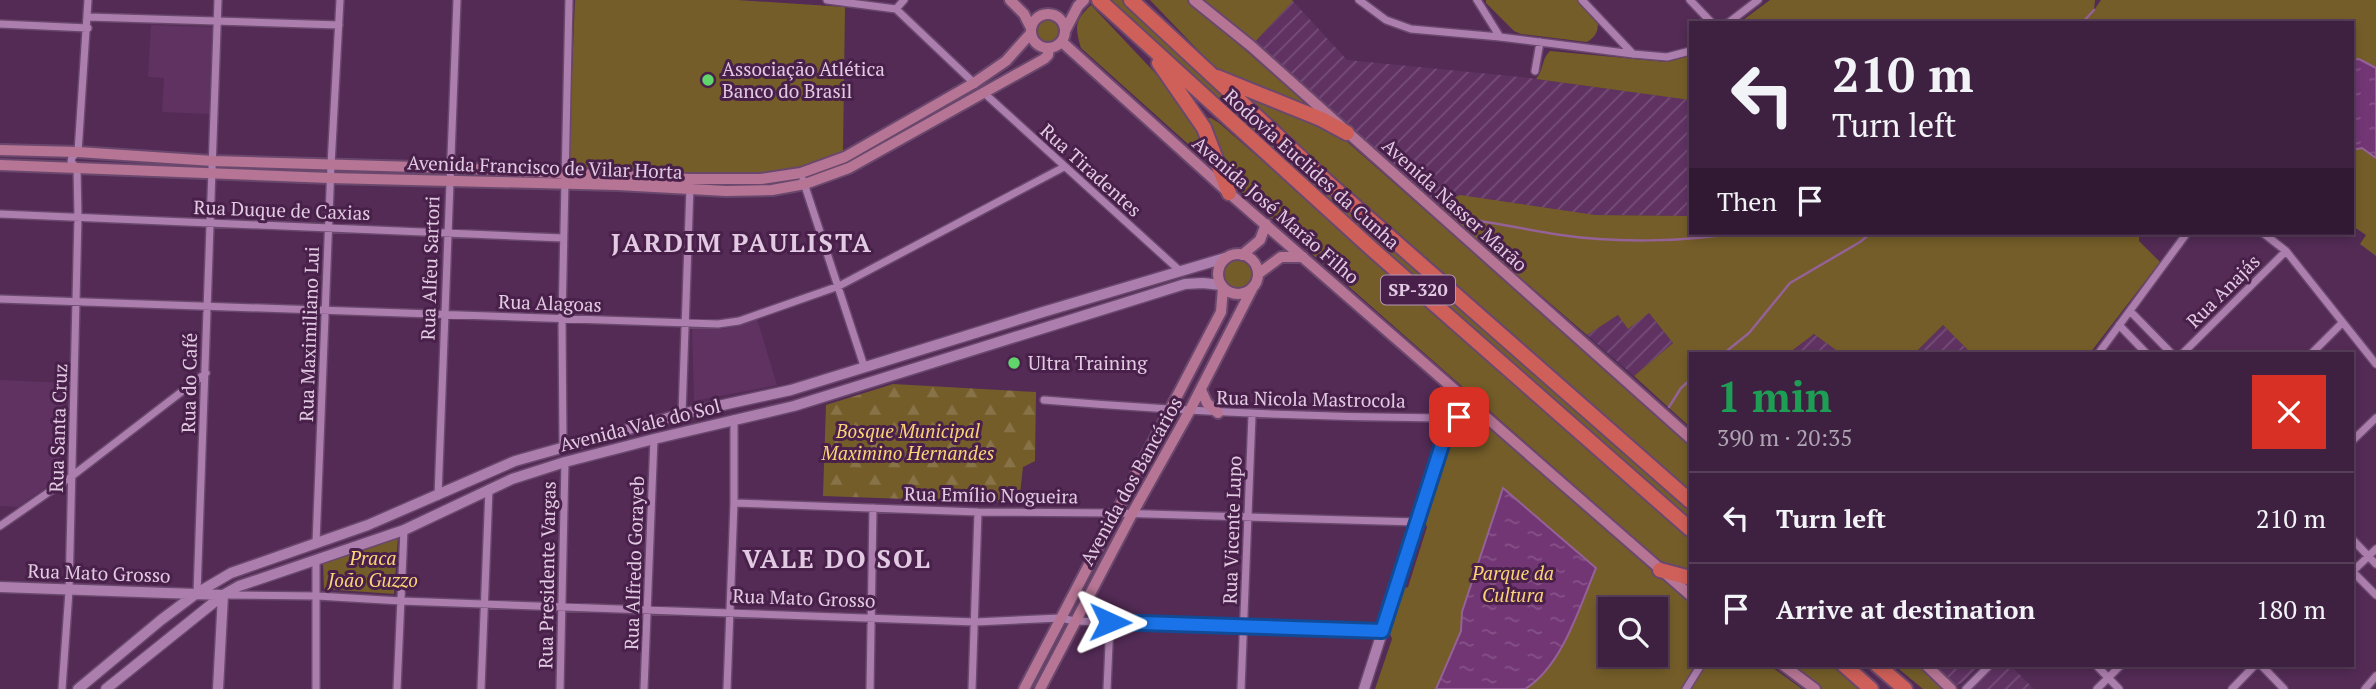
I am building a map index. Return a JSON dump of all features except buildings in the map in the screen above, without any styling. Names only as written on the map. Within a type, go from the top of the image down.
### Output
[{"type":"highway","name":"Rodovia Euclides da Cunha","points":[[1099,0],[1371,249],[1689,528]]},
{"type":"highway","name":"Rodovia Euclides da Cunha","points":[[1131,0],[1326,181],[1689,499]]},
{"type":"highway","points":[[1149,47],[1204,128],[1229,193]]},
{"type":"highway","points":[[1209,74],[1347,132]]},
{"type":"highway","points":[[1660,570],[1689,578]]},
{"type":"highway","points":[[1846,667],[1871,689]]},
{"type":"highway","points":[[1879,667],[1905,689]]},
{"type":"main road","points":[[1010,0],[1024,15],[1037,44],[1049,48],[1063,36],[1081,4]]},
{"type":"main road","name":"Avenida Nasser Marão","points":[[1194,0],[1251,46],[1689,437]]},
{"type":"main road","points":[[1031,30],[1036,19],[1081,4]]},
{"type":"main road","points":[[1049,14],[1059,18],[1065,26],[1063,36]]},
{"type":"main road","name":"Avenida Francisco de Vilar Horta","points":[[943,108],[1006,61],[1031,30]]},
{"type":"main road","name":"Avenida José Marão Filho","points":[[1063,36],[1229,193],[1689,594]]},
{"type":"main road","name":"Avenida Francisco de Vilar Horta","points":[[0,150],[690,184],[803,178],[890,138],[943,108],[982,92],[1044,59],[1049,48]]},
{"type":"main road","points":[[129,171],[130,156]]},
{"type":"main road","points":[[174,159],[174,173]]},
{"type":"main road","name":"Avenida Francisco de Vilar Horta","points":[[0,165],[330,178],[450,174]]},
{"type":"main road","points":[[1242,255],[1260,240],[1266,225]]},
{"type":"main road","points":[[1258,274],[1255,264],[1236,254],[1221,262],[1217,274],[1222,287],[1234,294],[1247,293],[1252,289],[1258,274],[1281,257],[1303,257]]},
{"type":"main road","name":"Avenida dos Bancários","points":[[1024,689],[1221,312],[1222,287]]},
{"type":"main road","name":"Avenida dos Bancários","points":[[1040,689],[1201,390],[1252,289]]},
{"type":"main road","points":[[1201,390],[1207,403],[1218,413]]},
{"type":"main road","points":[[1786,667],[1815,689]]},
{"type":"main road","points":[[1928,667],[1951,689]]},
{"type":"street","name":"Rua Santa Cruz","points":[[62,689],[69,591],[77,302],[77,168],[71,162],[78,152],[88,0]]},
{"type":"street","points":[[213,161],[218,0]]},
{"type":"street","name":"Rua Maximiliano Lui","points":[[316,542],[330,178],[340,0]]},
{"type":"street","name":"Rua Alfeu Sartori","points":[[438,496],[457,0]]},
{"type":"street","points":[[565,462],[562,319],[569,0]]},
{"type":"street","points":[[827,0],[897,9],[974,83]]},
{"type":"street","points":[[897,9],[904,0]]},
{"type":"street","points":[[1359,0],[1386,20],[1411,29],[1667,57],[1689,51]]},
{"type":"street","points":[[1477,0],[1500,37]]},
{"type":"street","points":[[1582,0],[1633,54]]},
{"type":"street","points":[[1690,0],[1710,21]]},
{"type":"street","points":[[1731,21],[1759,0]]},
{"type":"street","points":[[88,17],[339,25]]},
{"type":"street","points":[[0,24],[88,27]]},
{"type":"street","points":[[1535,71],[1540,42]]},
{"type":"street","name":"Rua Tiradentes","points":[[974,83],[1179,270]]},
{"type":"street","name":"Rua do Café","points":[[197,593],[213,161]]},
{"type":"street","name":"Rua Alagoas","points":[[0,299],[718,324],[738,321],[839,286],[1064,167]]},
{"type":"street","points":[[803,178],[869,381]]},
{"type":"street","points":[[682,414],[690,184]]},
{"type":"street","name":"Rua Duque de Caxias","points":[[0,214],[563,238]]},
{"type":"street","points":[[2099,352],[2187,235]]},
{"type":"street","points":[[2266,235],[2286,251],[2376,364]]},
{"type":"street","name":"Rua Anajás","points":[[2184,352],[2286,251]]},
{"type":"street","name":"Avenida Vale do Sol","points":[[78,689],[197,593],[231,573],[397,513],[515,461],[682,414],[791,390],[1225,258]]},
{"type":"street","points":[[1179,270],[1185,284]]},
{"type":"street","name":"Avenida Vale do Sol","points":[[106,689],[223,595],[239,586],[404,530],[512,479],[565,462],[794,406],[1185,284],[1203,283],[1222,287]]},
{"type":"street","points":[[1097,295],[1102,310]]},
{"type":"street","points":[[2130,311],[2170,352]]},
{"type":"street","points":[[1043,312],[1048,326]]},
{"type":"street","points":[[2313,352],[2342,323]]},
{"type":"street","points":[[2119,325],[2145,352]]},
{"type":"street","points":[[0,526],[72,476],[206,373]]},
{"type":"street","name":"Rua Nicola Mastrocola","points":[[1044,400],[1252,415],[1440,418],[1449,423]]},
{"type":"street","points":[[727,689],[734,503],[734,403]]},
{"type":"street","points":[[1364,689],[1449,423],[1471,414],[1484,417]]},
{"type":"street","name":"Rua Vicente Lupo","points":[[1241,689],[1252,415]]},
{"type":"street","points":[[2354,439],[2376,418]]},
{"type":"street","points":[[651,422],[654,439]]},
{"type":"street","name":"Rua Alfredo Gorayeb","points":[[644,689],[654,439]]},
{"type":"street","name":"Rua Presidente Vargas","points":[[560,689],[565,462]]},
{"type":"street","points":[[481,689],[489,489],[482,474]]},
{"type":"street","name":"Rua Emílio Nogueira","points":[[734,503],[978,512],[1115,513],[1416,522]]},
{"type":"street","points":[[870,689],[873,508]]},
{"type":"street","points":[[972,689],[978,512]]},
{"type":"street","points":[[397,513],[404,530],[397,689]]},
{"type":"street","points":[[2354,541],[2376,564]]},
{"type":"street","points":[[316,542],[316,689]]},
{"type":"street","points":[[2354,569],[2376,549]]},
{"type":"street","points":[[2354,573],[2376,594]]},
{"type":"street","name":"Rua Mato Grosso","points":[[0,587],[317,596],[975,622],[1060,618],[1075,621],[1382,631]]},
{"type":"street","points":[[218,689],[223,595]]},
{"type":"street","points":[[1107,689],[1110,622]]},
{"type":"street","points":[[1686,689],[1701,667]]},
{"type":"street","points":[[1966,689],[1988,667]]},
{"type":"street","points":[[2098,667],[2119,689]]},
{"type":"street","points":[[2097,689],[2119,667]]},
{"type":"street","points":[[2232,689],[2253,667]]},
{"type":"street","points":[[2263,667],[2284,689]]},
{"type":"street","points":[[2365,689],[2376,676]]},
{"type":"shaded area","points":[[1293,1],[1347,60],[1530,78],[1689,100],[1689,216],[1595,215],[1436,205],[1253,44]]},
{"type":"shaded area","points":[[151,25],[212,27],[209,114],[162,112],[164,78],[148,77]]},
{"type":"shaded area","points":[[1649,313],[1673,343],[1634,376],[1587,335],[1618,315]]},
{"type":"shaded area","points":[[757,319],[777,385],[694,401],[692,329],[724,329]]},
{"type":"shaded area","points":[[1943,325],[1970,352],[1917,352]]},
{"type":"shaded area","points":[[1814,334],[1839,352],[1792,352]]},
{"type":"shaded area","points":[[0,380],[66,383],[62,476],[18,507],[0,506]]},
{"type":"shaded area","points":[[1937,667],[1979,667],[1962,683],[1956,685]]},
{"type":"shaded area","points":[[1993,667],[2012,667],[2034,689],[1971,689]]},
{"type":"green space","name":"Associação Atlética Banco do Brasil","points":[[575,0],[737,0],[845,7],[843,153],[800,169],[760,176],[568,172]]},
{"type":"green space","points":[[1106,0],[1125,0],[1689,504],[1689,522],[1409,278]]},
{"type":"green space","points":[[1150,0],[1188,0],[1303,101],[1301,104],[1219,72]]},
{"type":"green space","points":[[1202,0],[1292,0],[1293,1],[1253,44]]},
{"type":"green space","points":[[1486,0],[1577,0],[1598,22],[1597,29],[1587,42],[1521,34],[1514,31]]},
{"type":"green space","points":[[1770,0],[2095,0],[2094,10],[2101,0],[2376,0],[2376,256],[2360,244],[2366,235],[2354,227],[2354,21],[1742,21]]},
{"type":"green space","points":[[1091,5],[1193,113],[1217,170],[1081,48],[1077,25]]},
{"type":"green space","points":[[1048,16],[1059,20],[1063,31],[1059,42],[1048,46],[1037,42],[1033,31],[1037,20]]},
{"type":"green space","points":[[1550,51],[1667,62],[1689,56],[1689,100],[1536,79]]},
{"type":"green space","points":[[1244,92],[1329,126],[1689,442],[1689,489],[1293,140],[1245,96]]},
{"type":"green space","points":[[1206,118],[1211,118],[1219,123],[1689,534],[1689,575],[1673,569],[1658,559],[1228,180]]},
{"type":"green space","points":[[1460,195],[1595,215],[1689,216],[1689,235],[2139,235],[2139,241],[2160,262],[2091,352],[1970,352],[1943,325],[1916,352],[1839,352],[1814,334],[1790,352],[1689,352],[1689,426],[1634,376],[1673,343],[1649,313],[1628,329],[1618,315],[1587,335],[1436,205]]},
{"type":"green space","points":[[1238,257],[1250,262],[1255,274],[1250,286],[1238,291],[1226,286],[1221,274],[1226,262]]},
{"type":"green space","name":"Bosque Municipal Maximino Hernandes","points":[[893,384],[1036,392],[1035,461],[1023,467],[1019,503],[823,496],[826,405]]},
{"type":"green space","name":"Parque da Cultura","points":[[1467,423],[1477,423],[1488,427],[1689,599],[1689,667],[1696,667],[1682,689],[1375,689],[1392,639],[1388,629],[1400,590],[1408,587],[1427,527],[1423,518],[1455,424],[1461,428]]},
{"type":"green space","name":"Praca João Guzzo","points":[[398,537],[394,594],[324,589],[323,563]]},
{"type":"green space","points":[[1704,667],[1772,667],[1802,689],[1689,689]]},
{"type":"green space","points":[[1794,667],[1833,667],[1858,689],[1822,689]]},
{"type":"green space","points":[[1896,667],[1920,667],[1943,689],[1923,689]]},
{"type":"water","points":[[2359,59],[2376,68],[2376,158],[2362,148],[2354,150],[2354,60]]},
{"type":"water","points":[[1503,488],[1596,568],[1560,651],[1538,679],[1525,689],[1436,689],[1461,631],[1462,612]]},
{"type":"waterway","points":[[2084,21],[2094,10]]},
{"type":"waterway","points":[[1480,221],[1561,235],[1603,239],[1672,240],[1723,235]]},
{"type":"waterway","points":[[1725,352],[1749,333],[1790,283],[1869,235]]},
{"type":"waterway","points":[[1669,407],[1689,381]]},
{"type":"place","name":"Associação Atlética Banco do Brasil","points":[[708,80]]},
{"type":"place","name":"Ultra Training","points":[[1014,363]]},
{"type":"district","name":"JARDIM PAULISTA","points":[[742,243]]},
{"type":"district","name":"VALE DO SOL","points":[[837,559]]},
{"type":"route","points":[[1110,622],[1382,631],[1449,423],[1459,417]]}]
